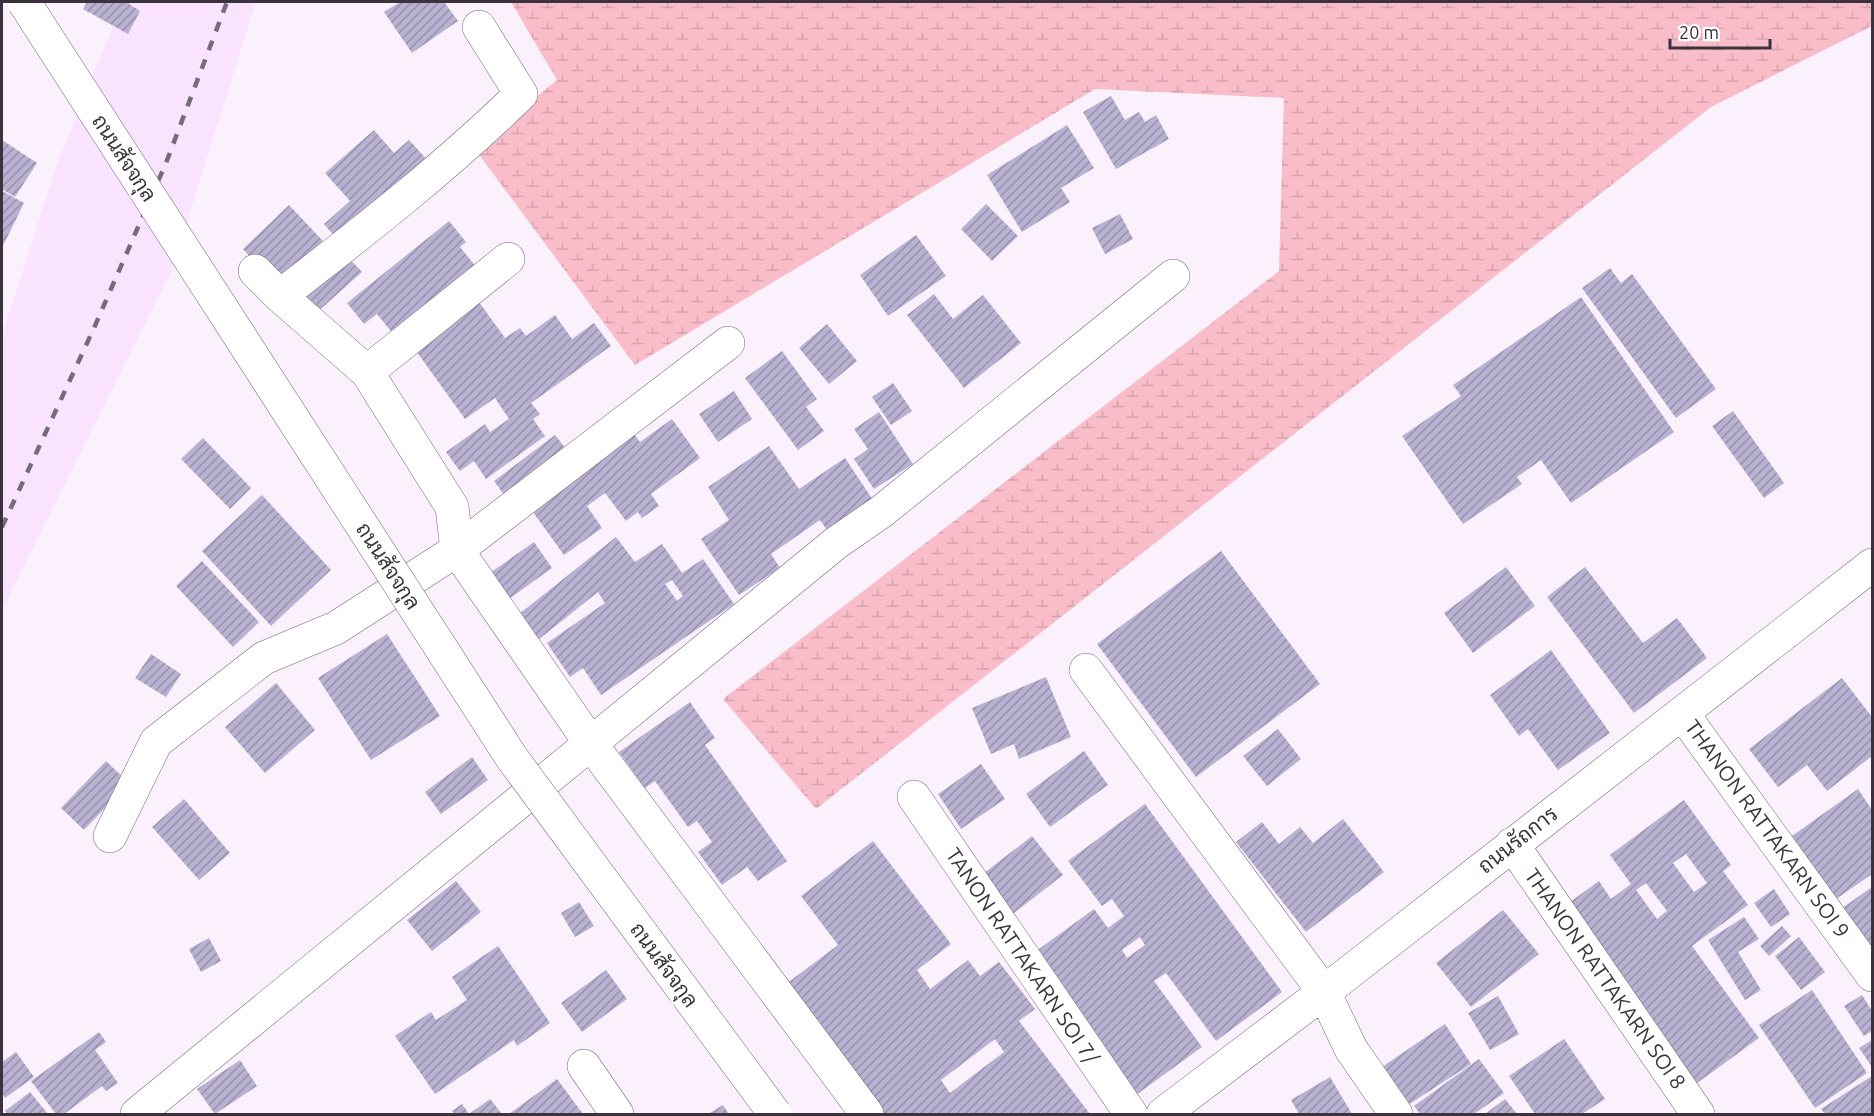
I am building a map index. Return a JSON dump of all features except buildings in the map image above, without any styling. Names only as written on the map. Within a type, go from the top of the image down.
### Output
[{"type":"street","name":"ถนนสัจจกุล","points":[[24,2],[512,758],[775,1114]]},
{"type":"street","points":[[280,296],[391,210],[482,133],[521,94],[479,27]]},
{"type":"street","points":[[367,372],[508,259]]},
{"type":"street","points":[[255,271],[280,296],[367,372],[452,507],[457,550],[591,744],[867,1114]]},
{"type":"street","points":[[137,1114],[836,543],[881,512],[1173,276]]},
{"type":"street","points":[[110,836],[156,742],[264,658],[336,628],[457,550],[728,343]]},
{"type":"street","name":"ถนนรัถการ","points":[[1162,1114],[1324,992],[1682,713],[1868,578]]},
{"type":"street","points":[[1086,669],[1324,992],[1351,1049],[1396,1114]]},
{"type":"street","name":"THANON RATTAKARN SOI 9","points":[[1682,713],[1872,975]]},
{"type":"street","name":"TANON RATTAKARN SOI 7/","points":[[914,797],[1131,1114]]},
{"type":"street","name":"THANON RATTAKARN SOI 8","points":[[1512,844],[1698,1114]]},
{"type":"street","points":[[584,1066],[617,1114]]},
{"type":"shaded area","points":[[123,2],[256,2],[171,272],[2,610],[2,335],[59,159]]},
{"type":"green space","points":[[511,2],[1872,2],[1872,26],[1711,107],[816,809],[723,699],[1279,271],[1284,98],[1095,89],[635,365],[474,148],[557,80]]},
{"type":"railway","points":[[2,527],[94,328],[166,163],[227,2]]}]
